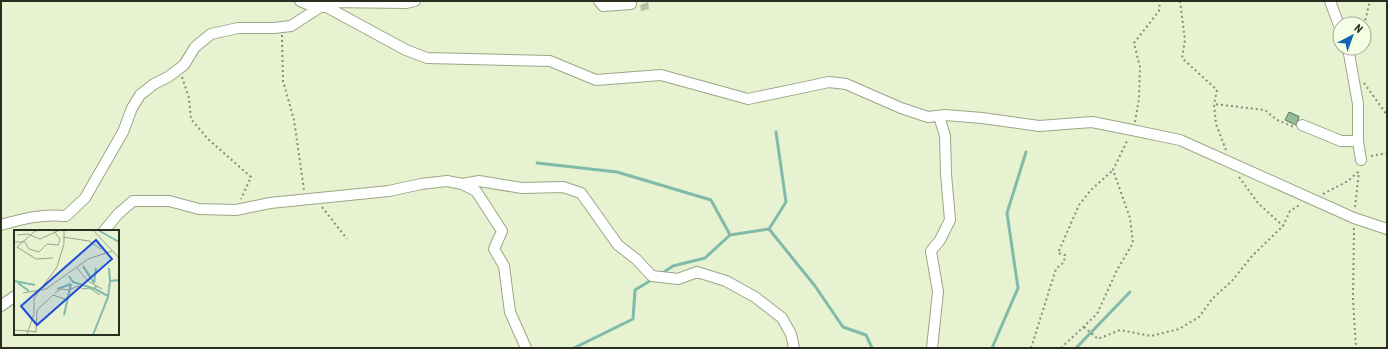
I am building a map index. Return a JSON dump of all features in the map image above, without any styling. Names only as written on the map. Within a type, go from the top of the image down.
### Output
[{"type":"street","points":[[300,1],[307,4],[323,4],[406,50],[427,58],[550,61],[596,80],[661,75],[748,99],[829,82],[846,84],[901,108],[928,117],[939,116],[982,118],[1039,126],[1092,122],[1180,140],[1354,218],[1387,229]]},
{"type":"street","points":[[1,225],[46,214],[66,216],[85,198],[123,132],[132,108],[140,95],[154,84],[168,77],[184,65],[195,47],[211,34],[238,28],[291,26],[328,2],[406,3],[415,1]]},
{"type":"street","points":[[599,1],[603,6],[631,4]]},
{"type":"street","points":[[1330,1],[1336,16]]},
{"type":"street","points":[[1349,56],[1358,104],[1358,141],[1361,160]]},
{"type":"street","points":[[932,348],[938,292],[931,251],[940,240],[950,220],[946,174],[945,136],[939,116]]},
{"type":"street","points":[[1302,125],[1341,141],[1358,141]]},
{"type":"street","points":[[105,230],[118,214],[133,201],[169,201],[199,209],[236,210],[270,204],[389,191],[421,184],[447,182],[462,184],[479,181],[522,188],[563,187],[581,193],[618,244],[636,259],[652,276],[678,279],[697,272],[726,281],[756,297],[782,318],[791,334],[794,348]]},
{"type":"street","points":[[462,184],[476,191],[502,231],[494,249],[504,266],[510,312],[526,348]]},
{"type":"street","points":[[1,306],[14,297]]},
{"type":"path","points":[[1031,348],[1056,269],[1064,262],[1065,255],[1058,253],[1079,205],[1091,190],[1113,170],[1132,130],[1139,98],[1140,67],[1134,42],[1159,11],[1160,1]]},
{"type":"path","points":[[1180,1],[1185,40],[1182,58],[1217,90],[1214,104],[1216,124],[1230,162]]},
{"type":"path","points":[[1366,16],[1370,1]]},
{"type":"path","points":[[282,27],[283,81],[294,120],[303,189],[316,200],[347,239]]},
{"type":"path","points":[[180,68],[188,98],[191,119],[208,139],[251,177],[236,210]]},
{"type":"path","points":[[1361,78],[1387,115]]},
{"type":"path","points":[[1214,104],[1265,110],[1277,120],[1298,129],[1302,125]]},
{"type":"path","points":[[1356,348],[1353,300],[1354,218],[1359,171],[1361,160],[1370,156],[1387,153]]},
{"type":"path","points":[[1061,348],[1097,314],[1117,270],[1132,243],[1130,218],[1113,170]]},
{"type":"path","points":[[1084,327],[1098,339],[1120,330],[1151,336],[1180,329],[1199,317],[1213,298],[1231,282],[1252,256],[1283,226],[1290,211],[1311,198],[1328,192],[1348,181],[1359,171]]},
{"type":"path","points":[[1238,176],[1258,203],[1283,226]]},
{"type":"building","points":[[1289,112],[1299,117],[1296,125],[1285,120]]},
{"type":"waterway","points":[[776,132],[786,202],[769,229],[815,286],[843,327],[866,335],[872,348]]},
{"type":"waterway","points":[[992,348],[1018,288],[1007,213],[1026,152]]},
{"type":"waterway","points":[[537,163],[617,172],[711,200],[730,235],[769,229]]},
{"type":"waterway","points":[[661,274],[673,266],[705,258],[730,235]]},
{"type":"waterway","points":[[574,348],[633,319],[635,290],[653,279]]},
{"type":"waterway","points":[[1076,348],[1130,292]]}]
